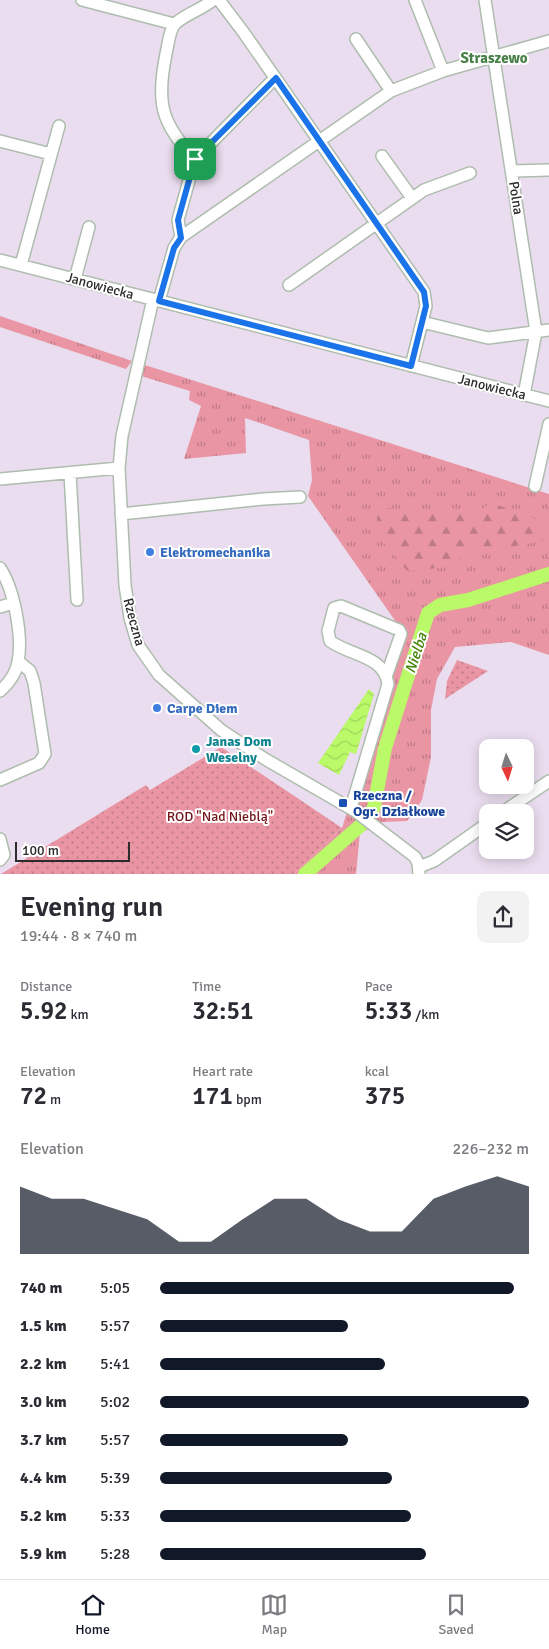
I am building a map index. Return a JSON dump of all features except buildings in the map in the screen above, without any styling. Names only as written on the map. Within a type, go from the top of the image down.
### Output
[{"type":"street","points":[[82,0],[174,24]]},
{"type":"street","points":[[195,159],[176,139],[166,122],[161,102],[161,75],[174,24],[213,0]]},
{"type":"street","points":[[219,0],[276,78],[424,292],[426,303],[411,366]]},
{"type":"street","points":[[415,0],[443,71]]},
{"type":"street","name":"Polna","points":[[485,0],[536,332],[524,395]]},
{"type":"street","points":[[356,39],[391,91]]},
{"type":"street","points":[[276,78],[195,159],[178,220],[181,238],[391,91],[443,71],[493,55],[549,41]]},
{"type":"street","points":[[20,265],[59,126]]},
{"type":"street","points":[[0,141],[51,154]]},
{"type":"street","points":[[382,156],[412,198]]},
{"type":"street","points":[[512,171],[549,170]]},
{"type":"street","points":[[289,285],[412,198],[434,185],[470,173]]},
{"type":"street","points":[[75,279],[89,227]]},
{"type":"street","name":"Rzeczna","points":[[181,238],[174,248],[156,300],[122,436],[119,468],[120,514],[128,611],[135,638],[147,661],[183,698],[221,730],[265,759],[351,808],[415,858],[419,871]]},
{"type":"street","name":"Janowiecka","points":[[0,260],[549,401]]},
{"type":"street","points":[[422,322],[488,338],[549,330]]},
{"type":"street","points":[[535,486],[549,424]]},
{"type":"street","points":[[0,479],[119,468]]},
{"type":"street","points":[[70,473],[77,600]]},
{"type":"street","points":[[120,514],[264,499],[300,498]]},
{"type":"street","points":[[0,568],[13,603],[18,661],[9,681],[0,691]]},
{"type":"street","points":[[0,607],[13,603]]},
{"type":"street","points":[[351,808],[388,684],[387,674],[401,634],[399,630],[341,606],[334,608],[328,631],[330,641],[342,648],[367,657],[387,674]]},
{"type":"street","points":[[0,780],[39,763],[46,754],[34,683],[30,672],[18,661]]},
{"type":"street","points":[[515,804],[549,781]]},
{"type":"street","points":[[419,871],[479,829]]},
{"type":"street","points":[[0,839],[4,855],[0,860]]},
{"type":"green space","points":[[0,316],[132,361],[126,369],[0,327]]},
{"type":"green space","points":[[145,365],[549,494],[549,655],[511,642],[455,647],[437,679],[431,710],[431,757],[422,800],[407,821],[383,822],[360,833],[356,874],[294,874],[342,828],[403,632],[308,496],[312,480],[309,440],[245,418],[246,453],[184,459],[201,406],[189,400],[190,391],[141,376]]},
{"type":"green space","points":[[491,503],[525,514],[549,526],[549,539],[505,548],[472,548],[447,567],[408,571],[399,563],[393,548],[381,542],[377,517],[384,508],[473,515]]},
{"type":"green space","points":[[457,660],[488,671],[445,699],[447,681]]},
{"type":"green space","name":"ROD \"Nad Nieblą\"","points":[[221,747],[342,828],[294,874],[1,874],[146,785],[150,790]]},
{"type":"water","points":[[369,689],[374,694],[356,754],[350,752],[339,775],[318,763]]},
{"type":"waterway","name":"Nielba","points":[[369,816],[374,807],[385,748],[428,613],[440,605],[468,600],[549,574]]},
{"type":"waterway","name":"Nielba","points":[[305,874],[361,825]]},
{"type":"place","name":"Elektromechanika","points":[[150,552]]},
{"type":"place","name":"Carpe Diem","points":[[157,708]]},
{"type":"place","name":"Janas Dom Weselny","points":[[196,749]]},
{"type":"place","name":"Rzeczna / Ogr. Działkowe","points":[[343,803]]},
{"type":"district","name":"Straszewo","points":[[494,58]]},
{"type":"route","points":[[276,78],[424,292],[426,306],[411,366],[159,301],[174,248],[181,238],[178,220],[195,159],[276,78]]}]
